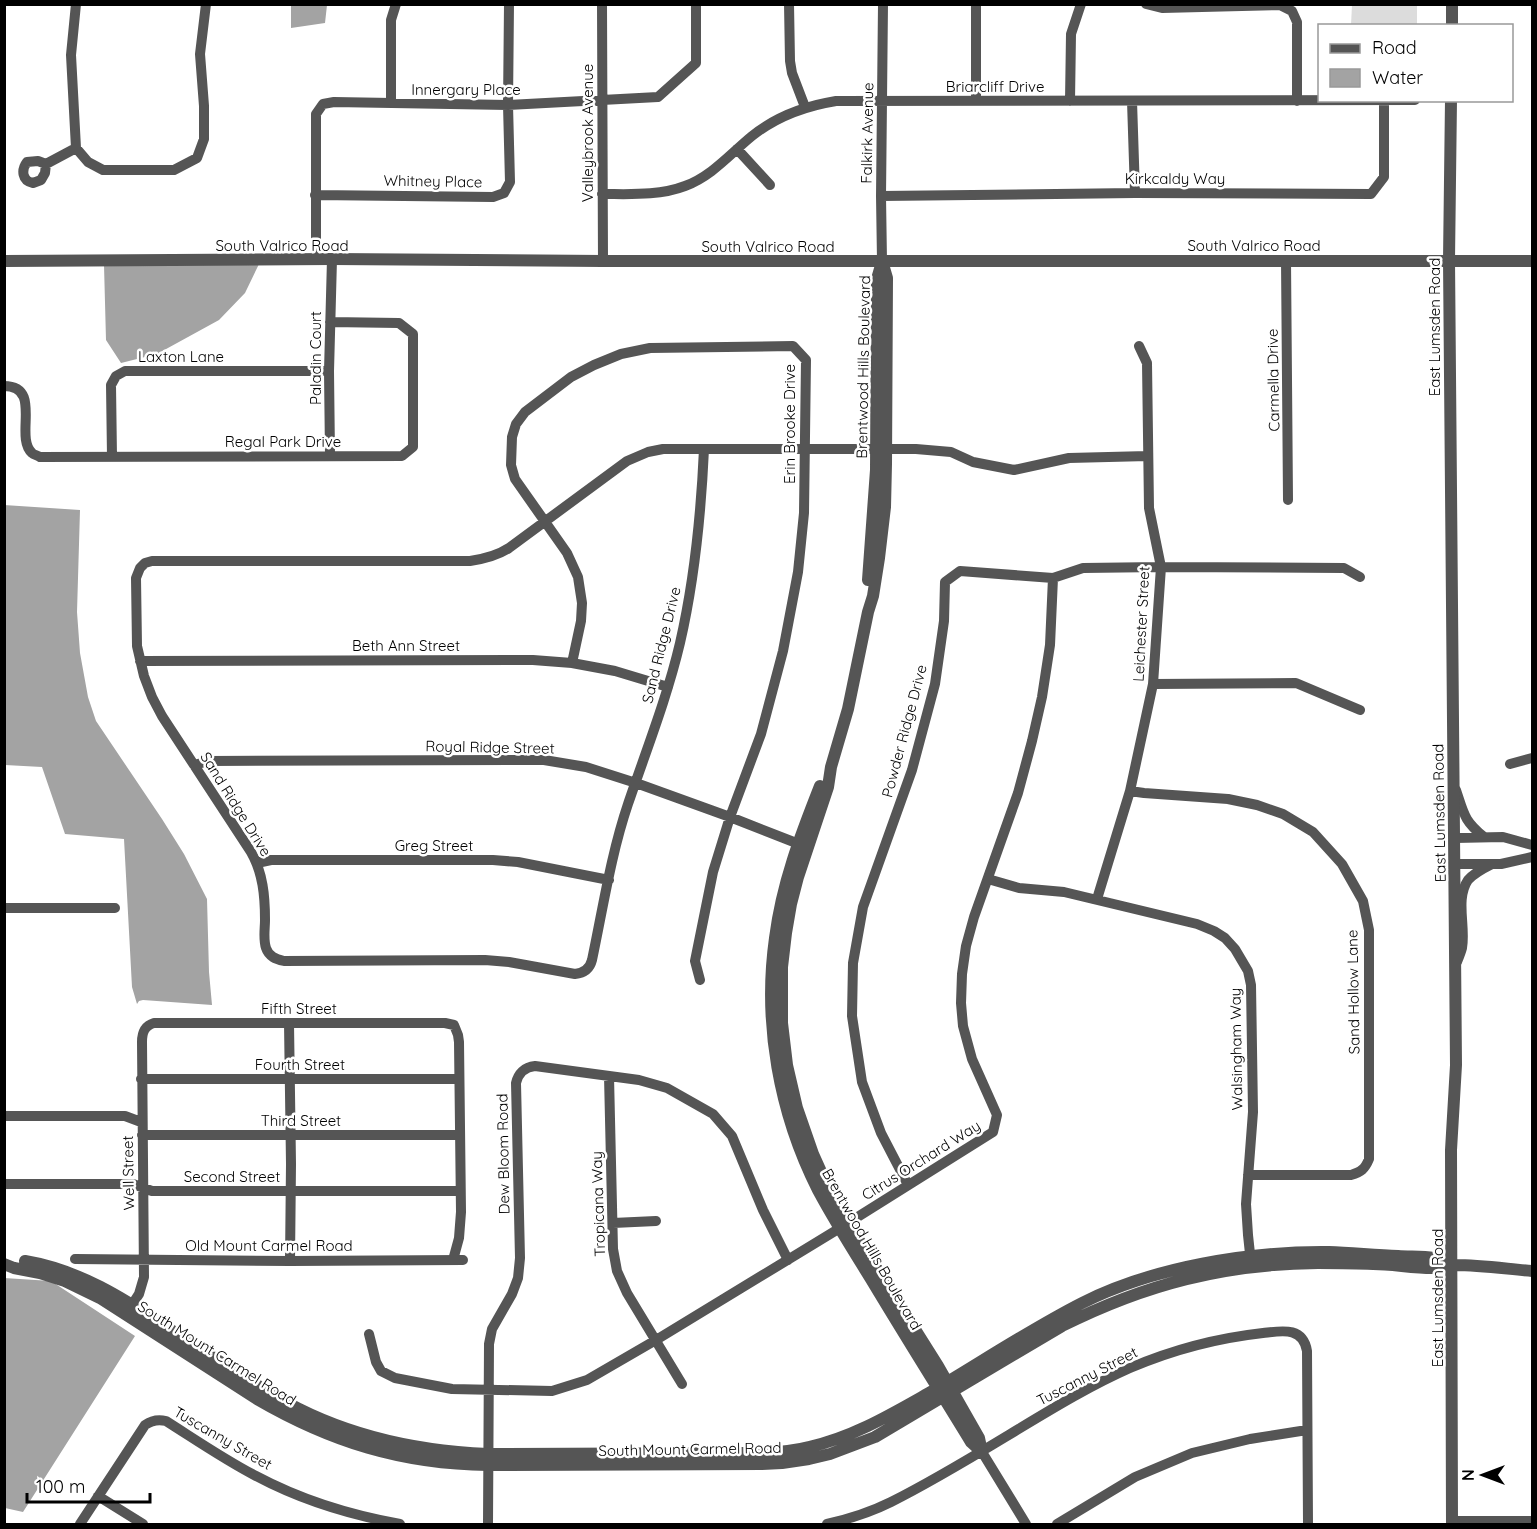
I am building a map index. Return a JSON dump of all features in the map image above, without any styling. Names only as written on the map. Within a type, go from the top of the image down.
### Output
[{"type":"street","points":[[76,4],[71,56],[75,148],[88,162],[103,170],[174,170],[197,158],[204,139],[200,54],[206,4]]},
{"type":"street","points":[[391,103],[391,20],[396,4]]},
{"type":"street","name":"Whitney Place","points":[[315,195],[493,197],[504,193],[510,182],[508,4]]},
{"type":"street","name":"Valleybrook Avenue","points":[[602,4],[603,261]]},
{"type":"street","name":"Innergary Place","points":[[316,260],[316,114],[323,104],[334,102],[508,105],[658,97],[696,63],[696,4]]},
{"type":"street","points":[[789,4],[790,61],[805,107]]},
{"type":"street","name":"Falkirk Avenue","points":[[882,261],[883,4]]},
{"type":"street","points":[[976,4],[976,101]]},
{"type":"street","points":[[1070,101],[1071,34],[1081,4]]},
{"type":"street","points":[[1146,4],[1162,8],[1280,5],[1293,11],[1297,22],[1297,101]]},
{"type":"street","points":[[1452,4],[1452,24]]},
{"type":"street","points":[[1132,100],[1135,193]]},
{"type":"street","name":"Briarcliff Drive","points":[[602,194],[646,194],[685,186],[713,170],[766,125],[805,107],[836,101],[1318,101]]},
{"type":"street","name":"Kirkcaldy Way","points":[[881,196],[1135,193],[1371,194],[1384,177],[1384,102]]},
{"type":"street","name":"East Lumsden Road","points":[[1451,102],[1449,260],[1456,1065],[1451,1150],[1452,1522]]},
{"type":"street","points":[[46,164],[75,148]]},
{"type":"street","points":[[737,149],[770,185]]},
{"type":"street","name":"South Valrico Road","points":[[4,261],[332,259],[1533,261]]},
{"type":"street","name":"Paladin Court","points":[[330,456],[329,371],[332,259]]},
{"type":"street","name":"Carmella Drive","points":[[1286,260],[1288,500]]},
{"type":"street","name":"Brentwood Hills Boulevard","points":[[882,261],[877,279],[881,449],[867,595],[868,612],[852,688],[831,767],[821,785],[802,845],[786,879],[774,939],[771,986],[773,1037],[782,1091],[801,1153],[818,1190],[844,1225],[945,1389],[971,1442],[982,1452],[1026,1524]]},
{"type":"street","name":"Regal Park Drive","points":[[4,386],[19,390],[26,402],[26,442],[31,452],[40,457],[402,456],[413,447],[413,334],[399,323],[330,322]]},
{"type":"street","name":"Erin Brooke Drive","points":[[572,663],[581,621],[582,603],[578,577],[567,553],[515,479],[511,465],[512,437],[516,424],[525,412],[571,377],[621,354],[650,348],[793,346],[806,360],[804,513],[798,572],[783,651],[761,734],[730,816],[713,872],[695,961],[700,980]]},
{"type":"street","name":"Leichester Street","points":[[1097,899],[1130,791],[1153,684],[1161,567],[1149,508],[1147,363],[1139,346]]},
{"type":"street","name":"Laxton Lane","points":[[112,457],[111,385],[116,376],[125,371],[329,371]]},
{"type":"street","name":"Sand Ridge Drive","points":[[705,449],[694,573],[680,643],[668,687],[621,829],[591,964],[584,972],[575,974],[510,962],[485,960],[284,961],[272,956],[266,946],[264,891],[257,863],[158,710],[146,683],[137,639],[136,578],[140,568],[148,562],[475,560],[490,557],[505,551],[627,461],[648,452],[663,449],[805,448],[916,449],[951,452],[973,462],[1014,470],[1069,458],[1148,456]]},
{"type":"street","name":"Powder Ridge Drive","points":[[908,1185],[881,1133],[862,1082],[852,1016],[853,963],[863,907],[912,770],[935,684],[944,621],[945,582],[960,570],[1053,578],[1083,568],[1161,567],[1344,568],[1360,577]]},
{"type":"street","name":"Citrus Orchard Way","points":[[369,1334],[376,1362],[381,1371],[395,1378],[452,1389],[552,1391],[587,1380],[788,1260],[993,1132],[997,1115],[972,1059],[963,1026],[962,974],[966,946],[974,917],[1018,792],[1035,730],[1050,645],[1053,578]]},
{"type":"street","name":"Beth Ann Street","points":[[140,661],[533,660],[572,663],[615,671],[668,687]]},
{"type":"street","points":[[1153,684],[1296,683],[1360,710]]},
{"type":"street","points":[[1510,764],[1533,758]]},
{"type":"street","name":"Royal Ridge Street","points":[[194,765],[209,761],[544,760],[586,767],[636,783],[730,816],[802,845]]},
{"type":"street","points":[[1454,783],[1464,816],[1468,823],[1484,837]]},
{"type":"street","name":"Sand Hollow Lane","points":[[1130,791],[1228,799],[1257,805],[1283,814],[1313,832],[1342,864],[1363,901],[1369,930],[1369,1159],[1359,1173],[1351,1175],[1248,1175]]},
{"type":"street","points":[[1455,838],[1503,837],[1533,845]]},
{"type":"street","points":[[1455,864],[1501,864],[1533,856]]},
{"type":"street","name":"Greg Street","points":[[257,863],[271,860],[500,860],[609,880]]},
{"type":"street","points":[[1455,968],[1462,947],[1464,889],[1468,880],[1492,864]]},
{"type":"street","name":"Walsingham Way","points":[[988,879],[1019,888],[1064,892],[1097,899],[1205,927],[1226,938],[1242,959],[1248,971],[1252,999],[1252,1128],[1247,1215],[1251,1262]]},
{"type":"street","points":[[4,908],[115,908]]},
{"type":"street","name":"Fifth Street","points":[[146,1027],[154,1023],[445,1023],[454,1025],[458,1035],[459,1079]]},
{"type":"street","points":[[289,1023],[290,1261]]},
{"type":"street","name":"Well Street","points":[[129,1309],[143,1283],[141,1079],[142,1036],[146,1027]]},
{"type":"street","name":"Dew Bloom Road","points":[[488,1524],[489,1344],[492,1329],[512,1294],[518,1278],[520,1258],[517,1079],[526,1068],[535,1066],[639,1080],[667,1088],[713,1114],[732,1136],[759,1201],[788,1260]]},
{"type":"street","name":"Tropicana Way","points":[[609,1077],[613,1249],[617,1271],[627,1293],[682,1384]]},
{"type":"street","name":"Fourth Street","points":[[141,1079],[459,1079]]},
{"type":"street","points":[[459,1079],[460,1191]]},
{"type":"street","points":[[4,1116],[124,1116],[141,1122]]},
{"type":"street","name":"Third Street","points":[[142,1135],[460,1135]]},
{"type":"street","name":"Second Street","points":[[4,1184],[133,1184],[152,1191],[460,1191]]},
{"type":"street","name":"Old Mount Carmel Road","points":[[75,1259],[458,1260],[460,1191]]},
{"type":"street","points":[[613,1223],[656,1221]]},
{"type":"street","name":"South Mount Carmel Road","points":[[4,1263],[22,1261],[67,1272],[90,1281],[129,1309],[273,1395],[322,1420],[365,1435],[410,1446],[488,1459],[779,1452],[826,1443],[862,1430],[945,1389],[1041,1325],[1085,1301],[1119,1287],[1178,1269],[1251,1262],[1372,1264],[1434,1268],[1452,1265],[1533,1271]]},
{"type":"street","name":"Tuscanny Street","points":[[827,1524],[851,1518],[890,1502],[982,1452],[1093,1385],[1133,1367],[1201,1344],[1284,1331],[1296,1334],[1306,1345],[1308,1524]]},
{"type":"street","name":"Tuscanny Street","points":[[80,1524],[145,1425],[160,1419],[245,1470],[296,1494],[345,1512],[400,1524]]},
{"type":"street","points":[[1057,1524],[1135,1478],[1192,1453],[1250,1439],[1307,1430]]},
{"type":"street","points":[[98,1496],[143,1524]]},
{"type":"street","points":[[1452,1522],[1533,1521]]},
{"type":"shaded area","points":[[1352,5],[1417,5],[1417,24],[1351,24]]},
{"type":"water","points":[[291,5],[327,5],[325,23],[291,28]]},
{"type":"water","points":[[259,264],[245,293],[219,320],[157,354],[121,363],[106,340],[104,265]]},
{"type":"water","points":[[4,505],[80,510],[77,612],[80,653],[88,697],[96,721],[184,854],[207,899],[212,1005],[143,1000],[137,1004],[132,987],[124,839],[65,834],[42,767],[5,765]]},
{"type":"water","points":[[4,1278],[51,1281],[135,1336],[23,1512],[5,1508]]}]
